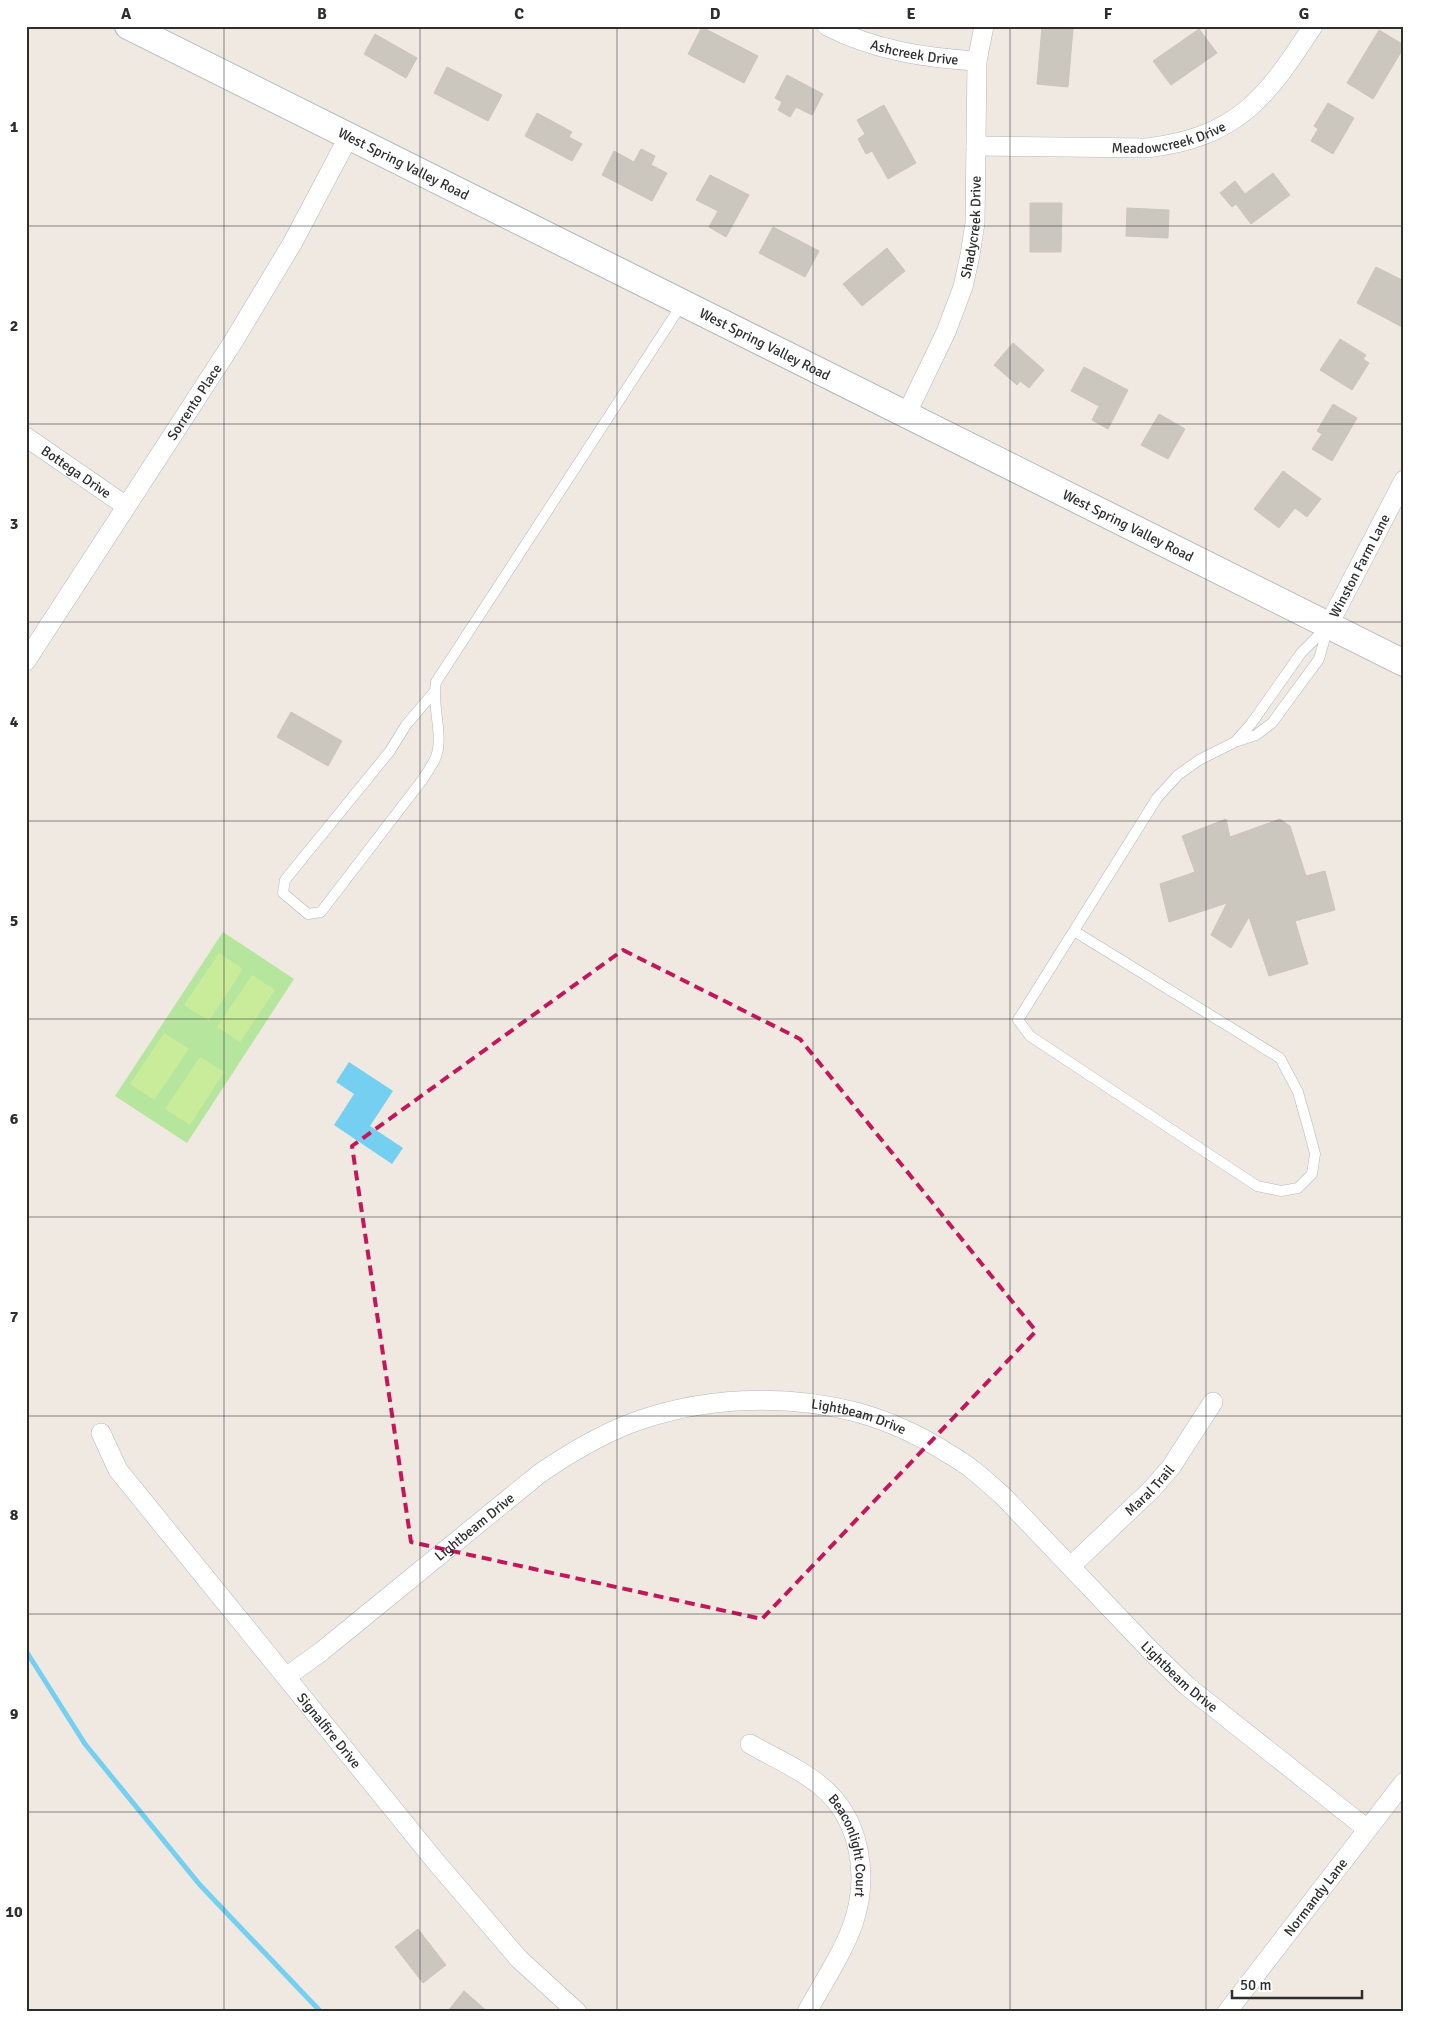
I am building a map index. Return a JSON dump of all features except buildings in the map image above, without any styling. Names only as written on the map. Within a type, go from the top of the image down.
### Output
[{"type":"street","name":"West Spring Valley Road","points":[[128,26],[1404,663]]},
{"type":"street","name":"Ashcreek Drive","points":[[827,26],[879,47],[946,59],[977,61]]},
{"type":"street","name":"Shadycreek Drive","points":[[906,415],[946,332],[963,287],[970,255],[975,223],[977,61],[984,26]]},
{"type":"street","name":"Meadowcreek Drive","points":[[976,146],[1147,148],[1172,145],[1204,135],[1229,123],[1250,108],[1268,91],[1283,72],[1313,26]]},
{"type":"street","name":"Sorrento Place","points":[[26,661],[232,342],[293,242],[349,136]]},
{"type":"street","name":"Bottega Drive","points":[[26,437],[126,506]]},
{"type":"street","name":"Winston Farm Lane","points":[[1328,626],[1401,491]]},
{"type":"street","name":"Lightbeam Drive","points":[[286,1677],[322,1651],[539,1474],[568,1454],[599,1437],[629,1424],[665,1413],[702,1405],[748,1401],[810,1404],[856,1412],[889,1423],[951,1454],[977,1473],[1003,1496],[1072,1566],[1151,1651],[1187,1686],[1367,1829]]},
{"type":"street","name":"Maral Trail","points":[[1072,1566],[1152,1489],[1171,1467],[1213,1402]]},
{"type":"street","name":"Signalfire Drive","points":[[101,1433],[118,1470],[436,1862],[519,1959],[577,2012]]},
{"type":"street","name":"Beaconlight Court","points":[[750,1744],[807,1776],[824,1789],[848,1821],[854,1834],[859,1855],[860,1892],[854,1922],[807,2012]]},
{"type":"street","name":"Normandy Lane","points":[[1227,2012],[1404,1782]]},
{"type":"lane","points":[[434,692],[406,725],[390,751],[285,880],[283,893],[308,914],[321,912],[423,779],[436,758],[438,744],[434,692],[436,682],[682,303]]},
{"type":"lane","points":[[1235,742],[1251,724],[1300,653],[1328,626]]},
{"type":"lane","points":[[1074,931],[1280,1058],[1298,1092],[1315,1154],[1312,1174],[1298,1188],[1281,1191],[1257,1186],[1030,1036],[1018,1020],[1157,798],[1178,775],[1199,760],[1256,734],[1272,723],[1318,659],[1328,626]]},
{"type":"highlighted area","points":[[623,950],[800,1039],[1036,1331],[762,1619],[411,1542],[352,1146]]},
{"type":"green space","points":[[223,932],[294,979],[187,1143],[115,1096]]},
{"type":"green space","points":[[219,953],[243,969],[209,1021],[184,1005]]},
{"type":"green space","points":[[252,975],[275,990],[240,1042],[217,1027]]},
{"type":"green space","points":[[164,1033],[189,1049],[154,1100],[130,1084]]},
{"type":"green space","points":[[200,1057],[224,1072],[190,1125],[165,1109]]},
{"type":"water","points":[[349,1062],[393,1091],[370,1126],[403,1148],[392,1164],[334,1125],[354,1094],[336,1082]]},
{"type":"waterway","points":[[26,1651],[85,1744],[200,1885],[321,2012]]}]
